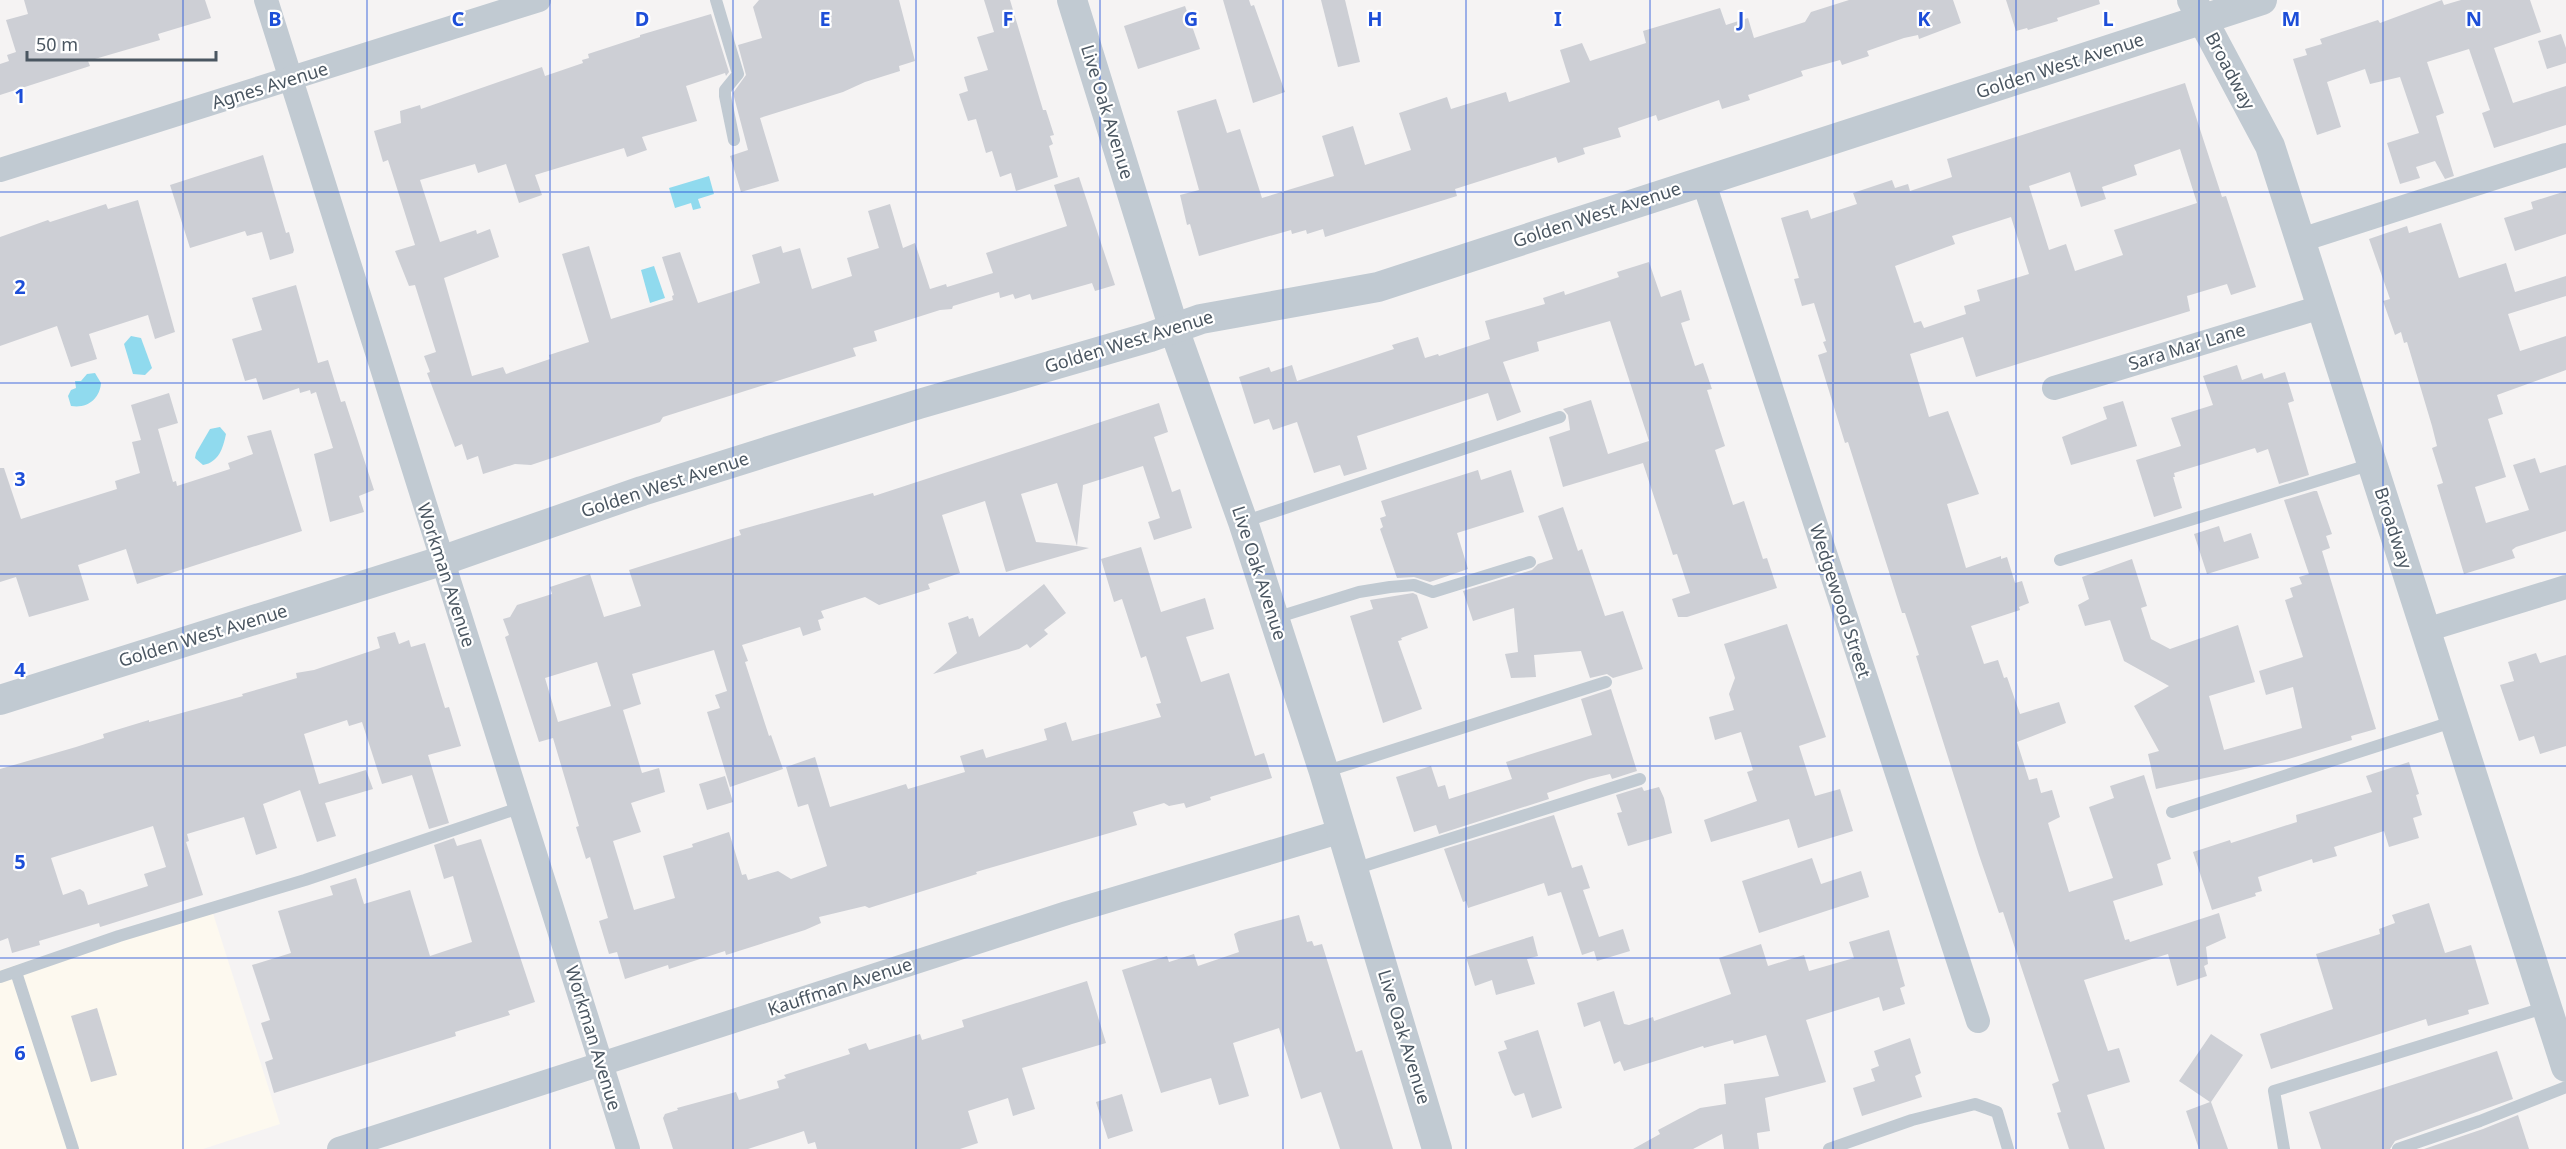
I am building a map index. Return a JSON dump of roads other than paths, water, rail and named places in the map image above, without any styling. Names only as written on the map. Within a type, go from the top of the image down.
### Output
[{"type":"street","name":"Workman Avenue","points":[[266,0],[628,1149]]},
{"type":"street","name":"Agnes Avenue","points":[[0,170],[539,0]]},
{"type":"street","name":"Live Oak Avenue","points":[[1072,0],[1174,329],[1243,522],[1324,772],[1437,1149]]},
{"type":"street","name":"Golden West Avenue","points":[[0,700],[441,561],[642,491],[919,404],[1238,310],[1378,287],[1703,180],[2197,10],[2262,0]]},
{"type":"street","name":"Broadway","points":[[2197,10],[2270,146],[2566,1067]]},
{"type":"street","points":[[2301,240],[2566,155]]},
{"type":"street","name":"Wedgewood Street","points":[[1703,180],[1978,1021]]},
{"type":"street","name":"Sara Mar Lane","points":[[2054,388],[2321,307]]},
{"type":"street","points":[[2426,630],[2566,587]]},
{"type":"street","name":"Kauffman Avenue","points":[[339,1149],[1066,913],[1342,831]]},
{"type":"lane","points":[[716,0],[738,74],[725,90],[734,140]]},
{"type":"lane","points":[[1243,522],[1560,417]]},
{"type":"lane","points":[[2060,560],[2372,464]]},
{"type":"lane","points":[[1274,618],[1359,592],[1414,585],[1433,592],[1530,562]]},
{"type":"lane","points":[[1324,772],[1606,682]]},
{"type":"lane","points":[[2172,813],[2456,720]]},
{"type":"lane","points":[[1354,869],[1640,779]]},
{"type":"lane","points":[[0,977],[118,936],[305,880],[522,807]]},
{"type":"lane","points":[[16,972],[73,1149]]},
{"type":"lane","points":[[2284,1149],[2274,1091],[2547,1007]]},
{"type":"lane","points":[[2398,1149],[2480,1121],[2566,1087]]},
{"type":"lane","points":[[1829,1149],[1912,1120],[1975,1104],[1997,1112],[2008,1149]]},
{"type":"water","points":[[709,176],[714,194],[698,199],[701,208],[693,210],[691,203],[675,208],[669,188]]},
{"type":"water","points":[[654,266],[665,298],[650,303],[641,270]]},
{"type":"water","points":[[131,336],[141,338],[152,368],[145,375],[133,374],[124,344]]},
{"type":"water","points":[[95,373],[101,383],[96,398],[83,406],[71,406],[68,396],[71,390],[76,388],[75,381],[81,381],[87,374]]},
{"type":"water","points":[[220,427],[226,434],[222,449],[217,458],[203,465],[195,458],[196,453],[210,429]]}]
